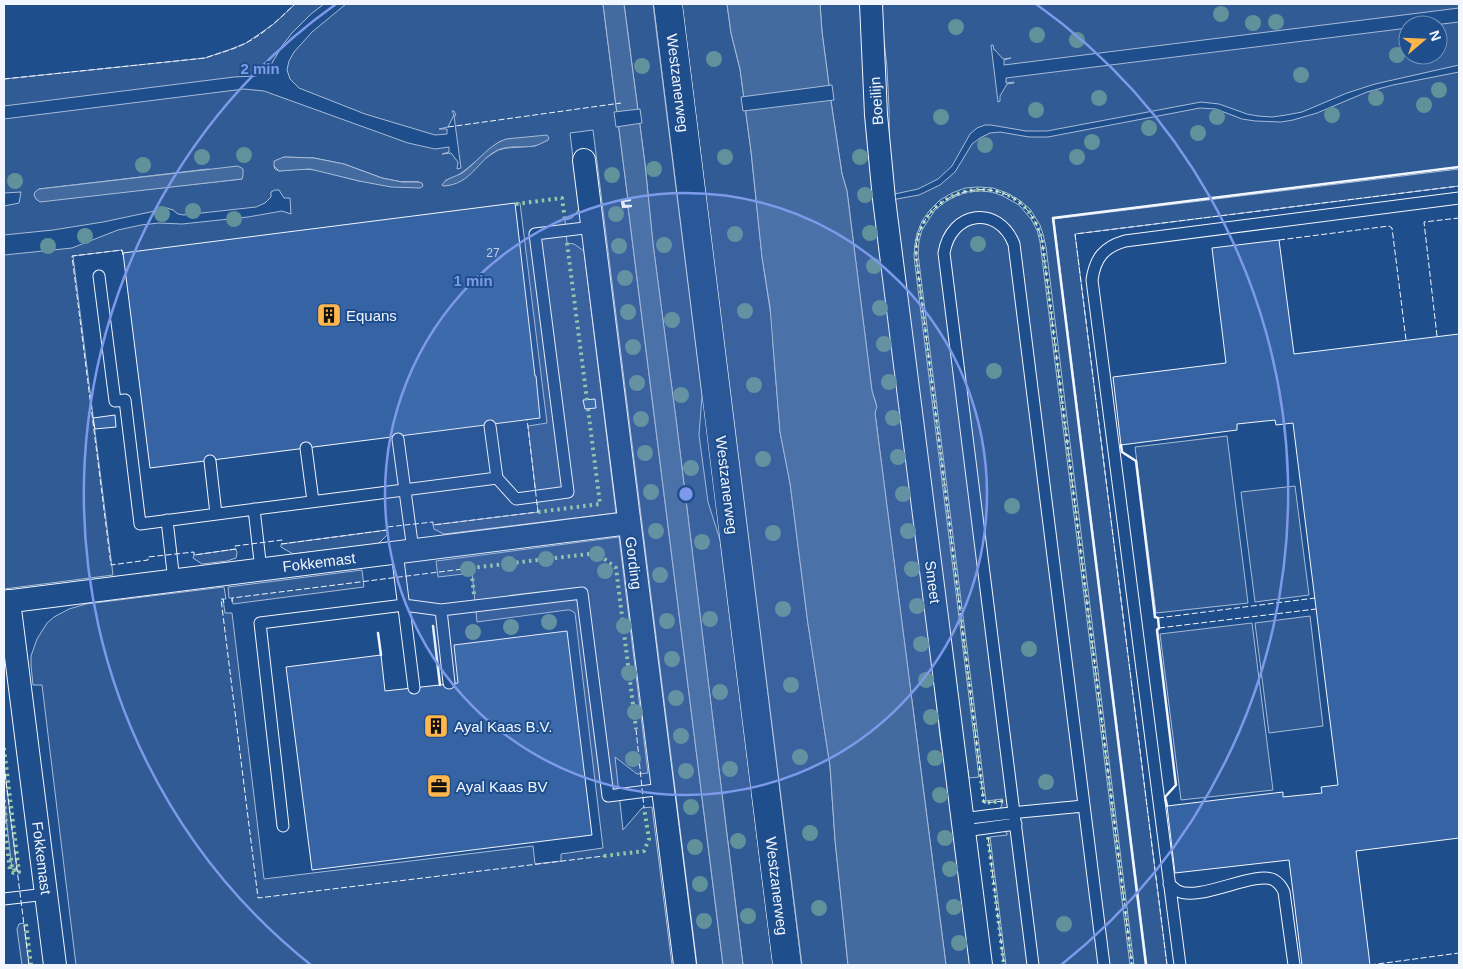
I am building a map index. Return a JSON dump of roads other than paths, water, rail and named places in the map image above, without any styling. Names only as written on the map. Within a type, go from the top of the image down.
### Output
[{"type":"main road","name":"Westzanerweg","points":[[668,4],[787,965]]},
{"type":"street","name":"Boeilijn","points":[[871,4],[876,115],[884,199]]},
{"type":"street","name":"Gording","points":[[584,160],[685,965]]},
{"type":"street","name":"Smeet","points":[[884,199],[981,965]]},
{"type":"street","name":"Fokkemast","points":[[55,965],[6,602],[629,523]]},
{"type":"lane","points":[[1180,965],[1092,280],[1096,263],[1107,249],[1125,242],[1459,198]]},
{"type":"lane","points":[[1033,965],[944,253],[950,233],[966,220],[977,218],[987,218],[996,222],[1010,235],[1014,244],[1104,965]]},
{"type":"lane","points":[[490,426],[497,478],[516,499],[568,492],[535,234],[593,227]]},
{"type":"lane","points":[[99,276],[115,401],[125,400],[140,524],[497,478]]},
{"type":"lane","points":[[398,439],[405,490],[404,606],[414,688]]},
{"type":"lane","points":[[306,448],[313,501]]},
{"type":"lane","points":[[210,462],[216,514]]},
{"type":"lane","points":[[254,509],[261,570]]},
{"type":"lane","points":[[167,520],[174,580]]},
{"type":"lane","points":[[283,826],[260,623],[404,606],[441,610],[582,593],[608,796],[663,789]]},
{"type":"lane","points":[[441,610],[450,683]]},
{"type":"lane","points":[[964,825],[1014,812],[1084,806]]},
{"type":"lane","points":[[964,825],[1016,824]]},
{"type":"lane","points":[[1169,884],[1179,892],[1196,893],[1262,878],[1274,880],[1284,892],[1294,965]]},
{"type":"lane","points":[[4,899],[46,894]]},
{"type":"place","name":"Equans","points":[[329,315]]},
{"type":"place","name":"Ayal Kaas B.V.","points":[[436,726]]},
{"type":"place","name":"Ayal Kaas BV","points":[[439,786]]}]
